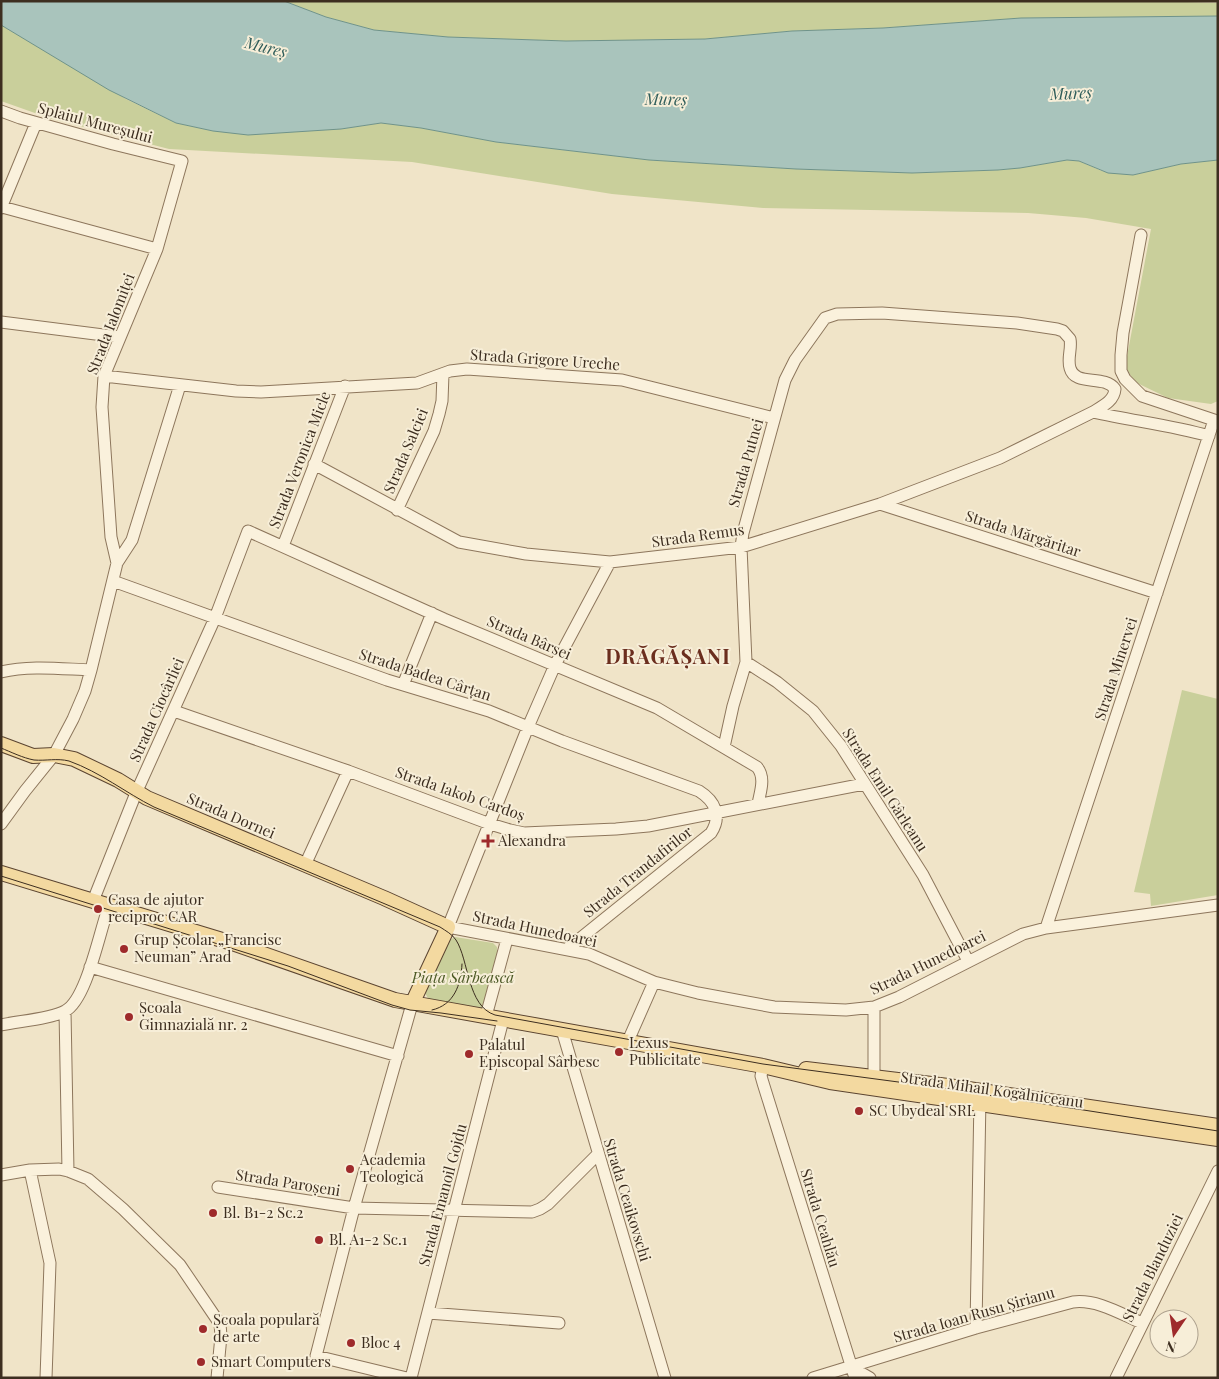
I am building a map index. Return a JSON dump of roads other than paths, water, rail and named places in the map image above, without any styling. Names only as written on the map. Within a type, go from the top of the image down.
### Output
[{"type":"main road","name":"Strada Dornei","points":[[1,744],[33,756],[54,755],[74,759],[118,780],[136,793],[448,927]]},
{"type":"main road","name":"Strada Mihail Kogălniceanu","points":[[1,873],[232,943],[395,1000],[412,1004],[763,1066],[830,1082],[980,1097],[1218,1126]]},
{"type":"main road","points":[[412,1004],[448,927]]},
{"type":"main road","name":"Strada Mihail Kogălniceanu","points":[[763,1066],[812,1069],[874,1077],[1218,1139]]},
{"type":"street","name":"Splaiul Mureșului","points":[[1,111],[36,123],[182,161]]},
{"type":"street","points":[[36,123],[2,207],[157,249]]},
{"type":"street","name":"Strada Ialomiței","points":[[117,563],[111,537],[102,407],[104,376],[157,249],[182,161]]},
{"type":"street","points":[[1141,235],[1123,333],[1121,371],[1125,379],[1142,396],[1216,421]]},
{"type":"street","name":"Strada Remus","points":[[314,464],[459,542],[526,554],[610,562],[741,547],[880,504],[1000,458],[1088,414],[1114,397],[1114,389],[1108,383],[1081,378],[1072,372],[1069,365],[1070,339],[1064,331],[1018,323],[882,313],[837,314],[825,318]]},
{"type":"street","name":"Strada Putnei","points":[[724,746],[746,662],[741,547],[747,512],[785,380],[796,360],[825,318]]},
{"type":"street","points":[[1,322],[119,337]]},
{"type":"street","name":"Strada Grigore Ureche","points":[[104,376],[236,391],[261,392],[417,383],[450,371],[467,370],[622,380],[774,418]]},
{"type":"street","name":"Strada Salciei","points":[[398,510],[434,431],[442,401],[443,374]]},
{"type":"street","points":[[1,824],[24,791],[54,755],[73,719],[91,670],[117,563],[132,540],[180,385]]},
{"type":"street","name":"Strada Veronica Micle","points":[[283,546],[345,386]]},
{"type":"street","points":[[1088,414],[1192,431],[1209,436]]},
{"type":"street","name":"Strada Minervei","points":[[1046,928],[1209,436],[1216,421]]},
{"type":"street","name":"Strada Mărgăritar","points":[[880,504],[1157,593]]},
{"type":"street","name":"Strada Bârsei","points":[[248,531],[432,613],[657,708],[757,767],[761,772],[762,779],[758,804]]},
{"type":"street","name":"Strada Ciocârliei","points":[[93,901],[136,793],[215,618],[248,531]]},
{"type":"street","points":[[111,537],[132,540]]},
{"type":"street","points":[[448,927],[528,727],[555,666],[610,562]]},
{"type":"street","name":"Strada Badea Cârțan","points":[[113,581],[403,684],[489,711],[562,741],[699,791],[708,797],[716,813]]},
{"type":"street","points":[[403,684],[432,613]]},
{"type":"street","name":"Strada Emil Gârleanu","points":[[746,662],[777,682],[813,711],[841,746],[922,875],[968,961]]},
{"type":"street","points":[[1,672],[48,669],[91,670]]},
{"type":"street","name":"Strada Iakob Cardoș","points":[[174,711],[490,824],[524,832],[616,830],[648,826],[864,784]]},
{"type":"street","points":[[305,864],[348,772]]},
{"type":"street","name":"Strada Trandafirilor","points":[[567,949],[711,832],[717,821],[716,813]]},
{"type":"street","name":"Strada Hunedoarei","points":[[448,927],[567,949],[601,958],[654,982],[698,993],[774,1007],[846,1010],[874,1007],[899,997],[1023,934],[1046,928],[1218,905]]},
{"type":"street","points":[[1,1025],[65,1012],[70,1007],[79,996],[109,906]]},
{"type":"street","points":[[486,1016],[507,939]]},
{"type":"street","points":[[90,967],[398,1056]]},
{"type":"street","points":[[628,1041],[654,982]]},
{"type":"street","points":[[409,1378],[316,1356],[354,1208],[412,1004]]},
{"type":"street","points":[[874,1007],[874,1077]]},
{"type":"street","points":[[65,1012],[68,1170]]},
{"type":"street","name":"Strada Emanoil Gojdu","points":[[409,1378],[428,1313],[503,1020]]},
{"type":"street","name":"Strada Ceaikovschi","points":[[562,1030],[665,1378]]},
{"type":"street","name":"Strada Ceahlău","points":[[763,1066],[761,1076],[763,1083],[853,1372]]},
{"type":"street","points":[[976,1328],[980,1097]]},
{"type":"street","name":"Strada Paroșeni","points":[[218,1187],[354,1208],[532,1212],[548,1204],[598,1154]]},
{"type":"street","points":[[30,1170],[50,1263],[46,1378]]},
{"type":"street","points":[[1,1175],[30,1170],[68,1170],[88,1179],[123,1209],[167,1251],[192,1281],[217,1319],[221,1329],[217,1378]]},
{"type":"street","name":"Strada Blanduziei","points":[[1116,1378],[1218,1171]]},
{"type":"street","name":"Strada Ioan Rusu Șirianu","points":[[813,1378],[853,1372],[976,1328],[1083,1301],[1092,1302],[1142,1323]]},
{"type":"street","points":[[428,1313],[559,1323]]},
{"type":"street","points":[[853,1372],[870,1378]]},
{"type":"water","name":"Mureș","points":[[1,1],[284,1],[326,17],[374,30],[448,37],[566,41],[705,39],[792,31],[883,28],[1021,18],[1218,16],[1218,160],[1181,164],[1133,175],[1108,173],[1079,161],[1067,160],[998,170],[912,173],[796,169],[649,160],[496,142],[421,128],[381,123],[341,129],[248,135],[213,131],[176,123],[109,90],[1,25]]},
{"type":"tram line","points":[[1,748],[34,760],[69,761],[102,777],[154,807],[440,927],[451,934],[456,940],[474,993],[486,1010],[495,1015],[763,1064],[936,1087],[1218,1131]]},
{"type":"tram line","points":[[1,876],[288,966],[392,1005],[410,1010],[497,1021]]},
{"type":"tram line","points":[[432,1010],[446,1004],[455,993],[460,979],[462,964]]},
{"type":"place","name":"Alexandra","points":[[488,841]]},
{"type":"place","name":"Casa de ajutor reciproc CAR","points":[[98,909]]},
{"type":"place","name":"Grup Școlar „Francisc Neuman” Arad","points":[[124,949]]},
{"type":"place","name":"Școala Gimnazială nr. 2","points":[[129,1017]]},
{"type":"place","name":"Lexus Publicitate","points":[[619,1052]]},
{"type":"place","name":"Palatul Episcopal Sârbesc","points":[[469,1054]]},
{"type":"place","name":"SC Ubydeal SRL","points":[[859,1111]]},
{"type":"place","name":"Academia Teologică","points":[[350,1169]]},
{"type":"place","name":"Bl. B1-2 Sc.2","points":[[213,1213]]},
{"type":"place","name":"Bl. A1-2 Sc.1","points":[[319,1240]]},
{"type":"place","name":"Școala populară de arte","points":[[203,1329]]},
{"type":"place","name":"Bloc 4","points":[[351,1343]]},
{"type":"place","name":"Smart Computers","points":[[201,1362]]},
{"type":"district","name":"DRĂGĂȘANI","points":[[668,657]]},
{"type":"park label","name":"Piața Sârbească","points":[[463,978]]}]
